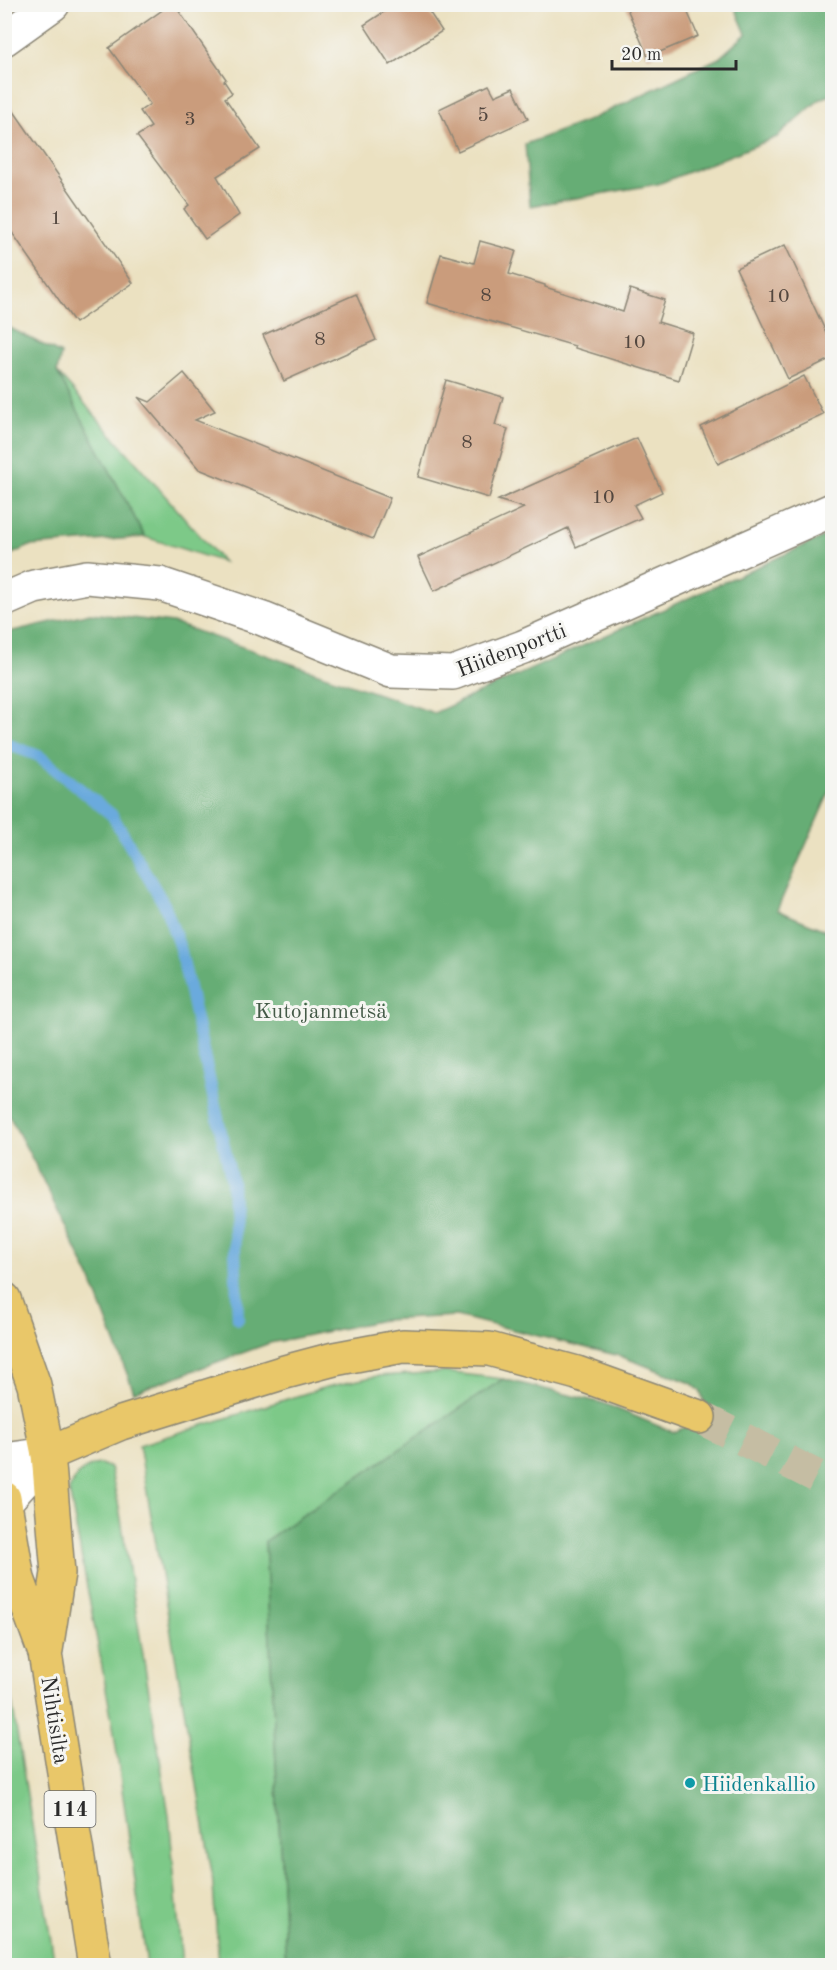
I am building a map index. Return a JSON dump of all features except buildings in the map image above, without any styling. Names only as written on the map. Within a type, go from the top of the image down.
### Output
[{"type":"main road","name":"114","points":[[4,1299],[34,1385],[48,1454]]},
{"type":"main road","points":[[48,1454],[121,1423],[285,1372],[334,1359],[403,1346],[489,1349],[577,1373],[699,1417]]},
{"type":"main road","name":"Nihtisilta","points":[[45,1653],[58,1573],[48,1454]]},
{"type":"main road","name":"Nihtisilta","points":[[5,1501],[18,1579],[45,1653],[95,1965]]},
{"type":"main road","points":[[4,1612],[45,1653]]},
{"type":"street","points":[[4,39],[53,4]]},
{"type":"street","name":"Hiidenportti","points":[[4,600],[34,587],[87,577],[160,584],[263,619],[391,671],[453,673],[523,647],[832,510]]},
{"type":"street","points":[[4,1460],[48,1454]]},
{"type":"street","points":[[5,1501],[48,1454]]},
{"type":"green space","points":[[734,5],[832,5],[832,94],[819,100],[777,137],[658,184],[530,206],[525,144],[589,120],[719,58],[746,34]]},
{"type":"green space","points":[[4,325],[61,354],[57,372],[145,537],[30,546],[5,557]]},
{"type":"green space","points":[[57,372],[223,562],[145,537]]},
{"type":"green space","name":"Kutojanmetsä","points":[[832,533],[832,786],[777,910],[832,933],[832,1965],[286,1965],[265,1541],[503,1379],[603,1403],[673,1432],[692,1425],[704,1402],[700,1391],[691,1383],[620,1356],[456,1316],[383,1320],[270,1343],[134,1392],[91,1280],[5,1108],[4,633],[90,613],[173,623],[434,713]]},
{"type":"green space","points":[[445,1372],[503,1379],[265,1541],[286,1965],[219,1965],[212,1873],[139,1445],[326,1387],[377,1376]]},
{"type":"green space","points":[[99,1464],[110,1467],[119,1507],[169,1815],[182,1965],[147,1965],[113,1726],[69,1490],[81,1472]]},
{"type":"green space","points":[[4,1665],[7,1672],[55,1965],[5,1965]]},
{"type":"waterway","points":[[4,743],[39,756],[112,815],[165,906],[181,951],[232,1182],[238,1319]]},
{"type":"tunnel","points":[[699,1417],[832,1484]]},
{"type":"place","name":"Hiidenkallio","points":[[690,1783]]}]
